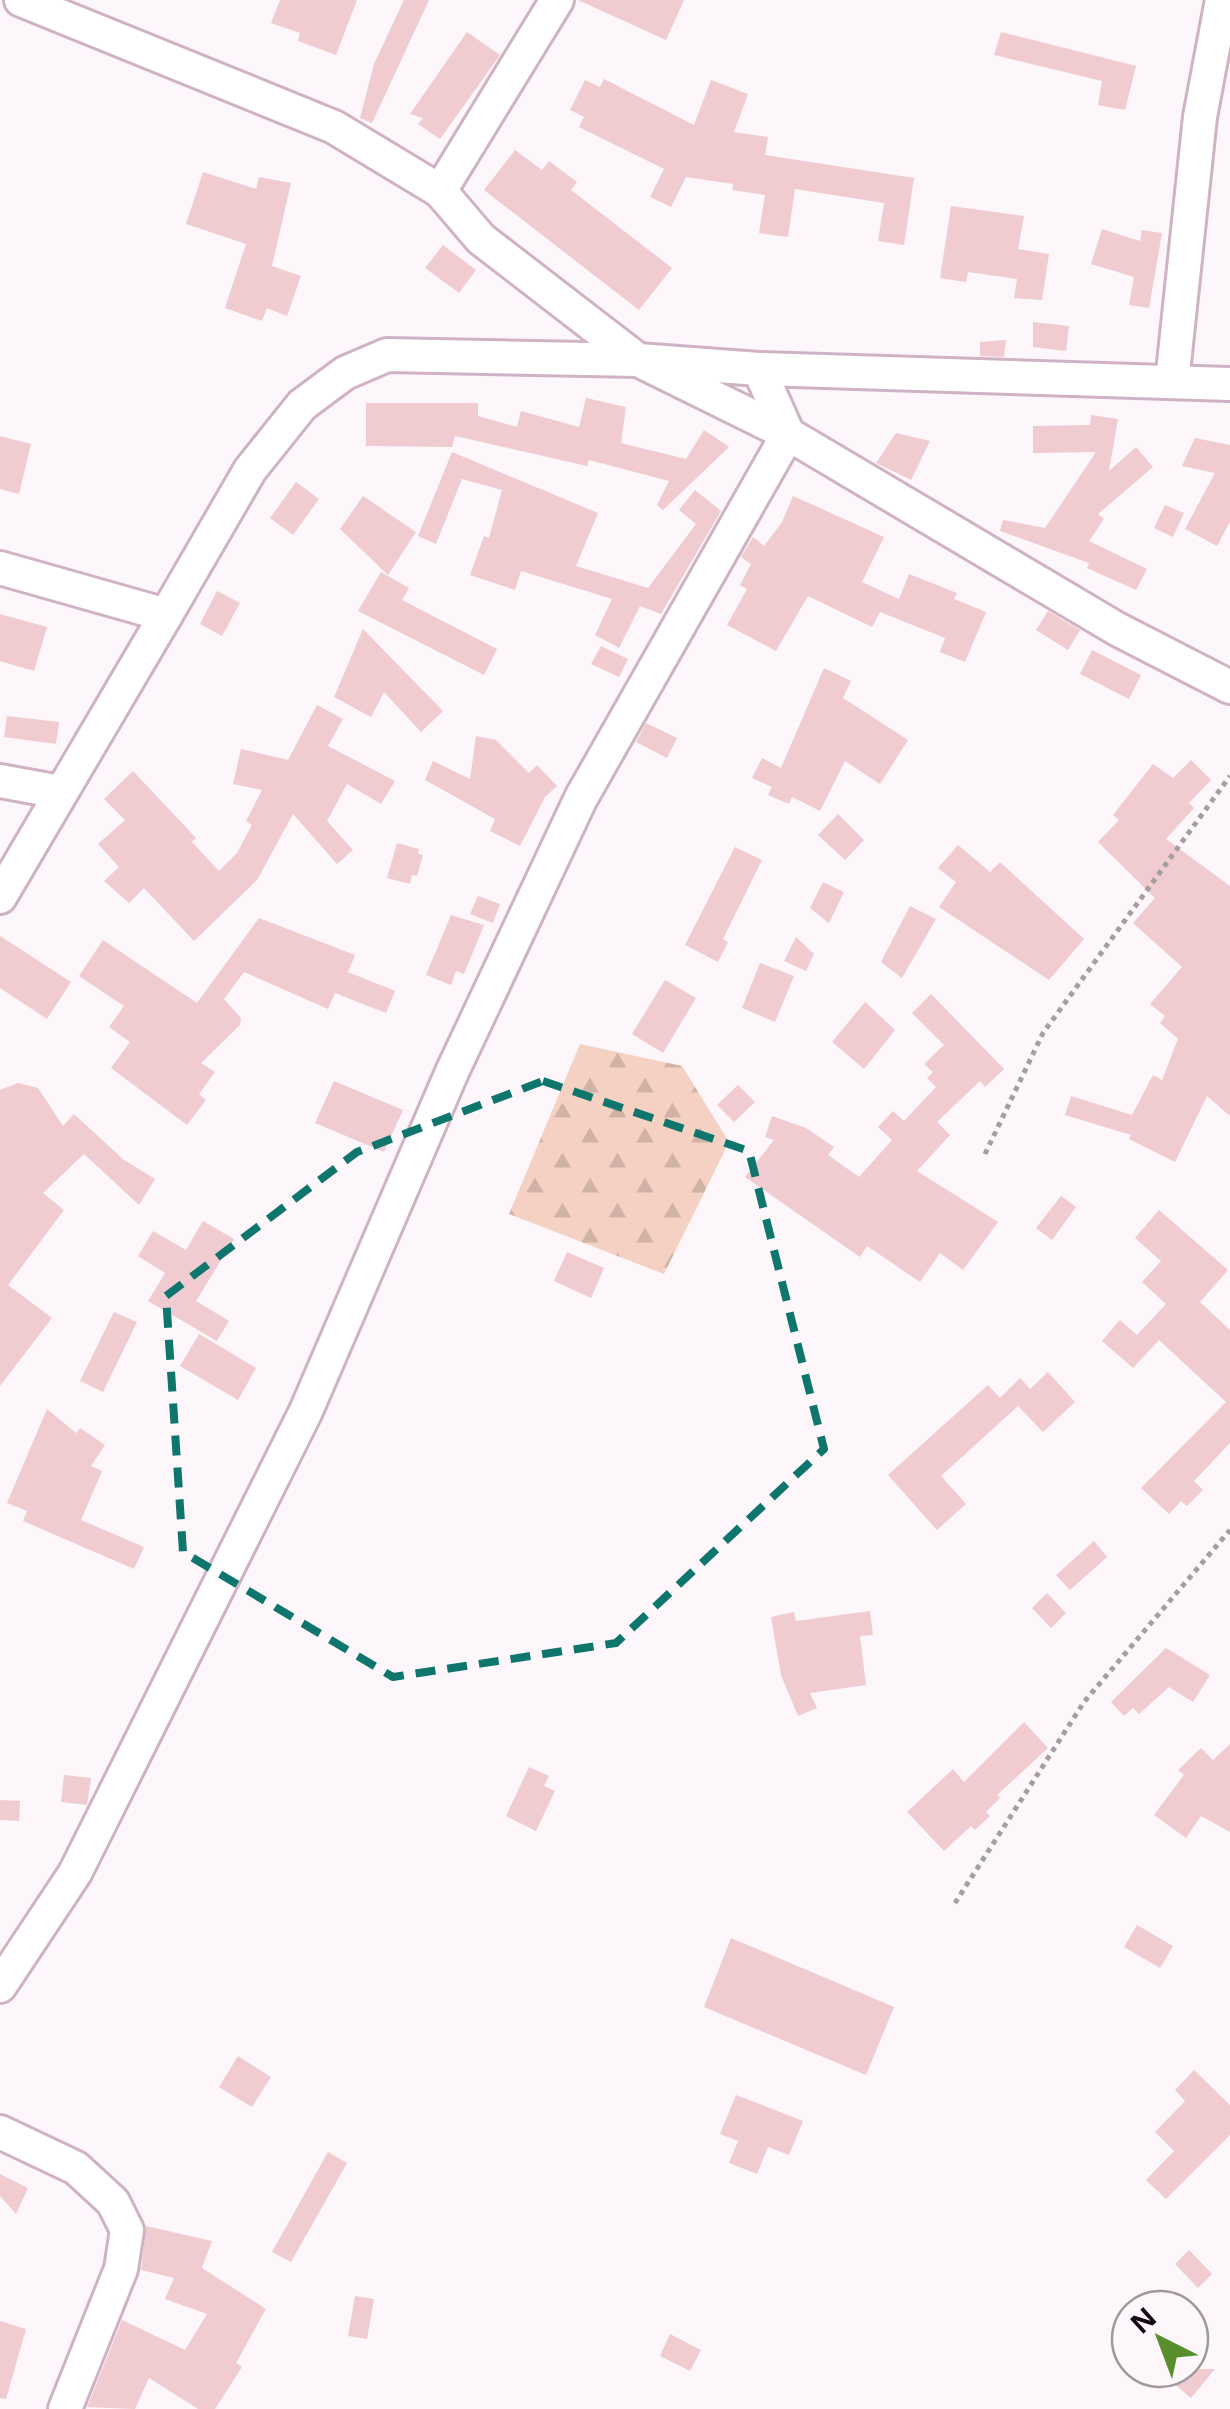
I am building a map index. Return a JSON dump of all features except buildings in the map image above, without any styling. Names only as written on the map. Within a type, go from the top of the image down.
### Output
[{"type":"street","points":[[21,0],[334,127],[440,191],[480,239],[638,360],[788,434],[1117,629],[1230,687]]},
{"type":"street","points":[[440,191],[556,0]]},
{"type":"street","points":[[1172,382],[1200,117],[1222,0]]},
{"type":"street","points":[[0,898],[250,470],[302,406],[344,373],[387,355],[638,360],[758,369],[1230,384]]},
{"type":"street","points":[[758,369],[788,434]]},
{"type":"street","points":[[0,1986],[74,1873],[306,1411],[452,1072],[581,798],[788,434]]},
{"type":"street","points":[[0,568],[166,615]]},
{"type":"street","points":[[0,781],[60,792]]},
{"type":"street","points":[[0,2132],[76,2168],[113,2202],[127,2230],[121,2269],[64,2409]]},
{"type":"path","points":[[985,1154],[1043,1033],[1230,776]]},
{"type":"path","points":[[955,1903],[1084,1702],[1230,1530]]},
{"type":"highlighted area","points":[[543,1081],[749,1151],[824,1449],[616,1643],[393,1677],[183,1552],[166,1296],[357,1152]]},
{"type":"green space","points":[[580,1044],[682,1066],[729,1142],[664,1274],[509,1214]]}]
